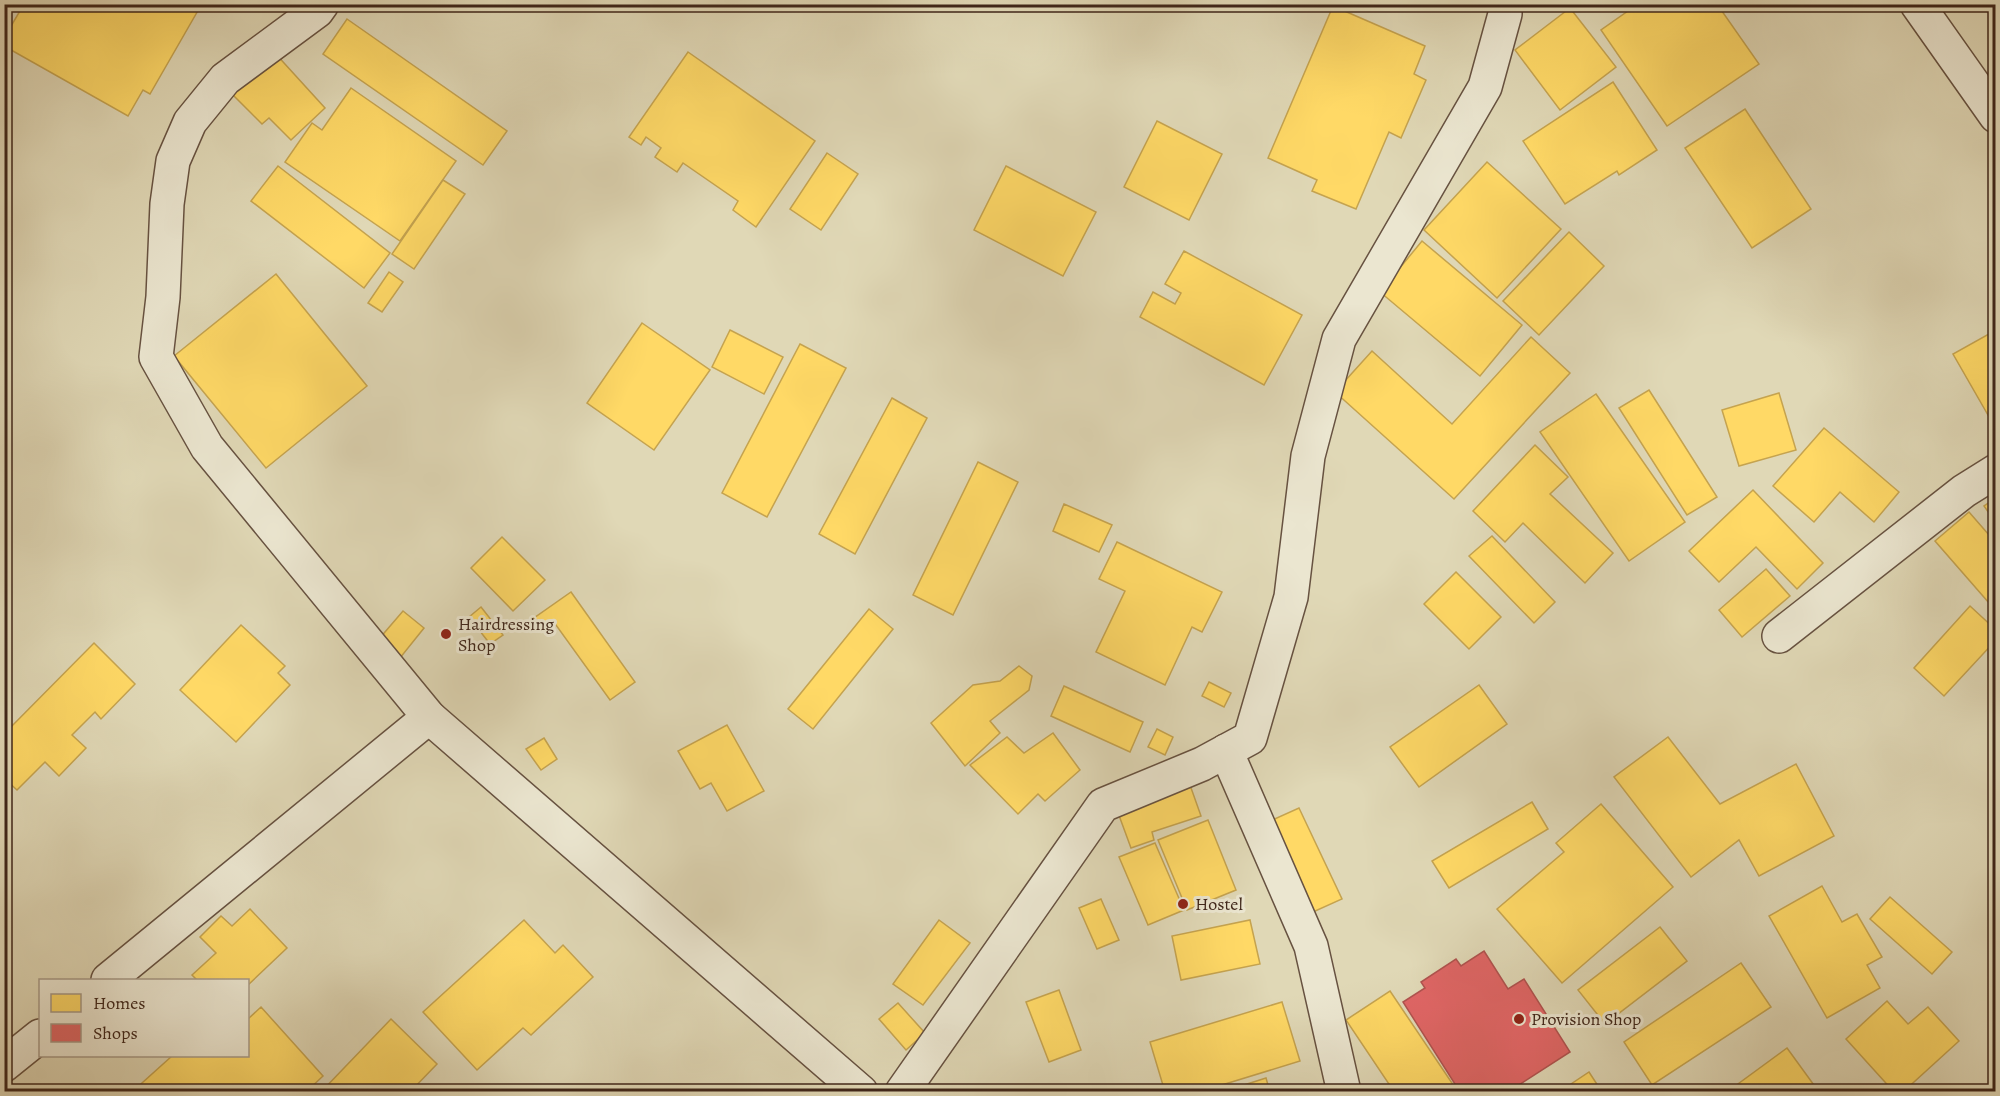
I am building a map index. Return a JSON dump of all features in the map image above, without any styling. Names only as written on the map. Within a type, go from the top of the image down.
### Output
[{"type":"street","points":[[322,4],[317,11],[225,79],[190,122],[173,161],[167,204],[163,297],[156,357],[207,447],[429,717],[861,1092]]},
{"type":"street","points":[[902,1092],[1102,805],[1202,764],[1250,738],[1288,608],[1308,456],[1339,339],[1485,87],[1505,14],[1505,4]]},
{"type":"street","points":[[1917,4],[1995,116]]},
{"type":"street","points":[[1779,636],[1964,491],[1995,471]]},
{"type":"street","points":[[110,979],[429,717]]},
{"type":"street","points":[[1226,751],[1311,946],[1344,1092]]},
{"type":"street","points":[[4,1065],[39,1037]]},
{"type":"building: Homes","points":[[24,4],[195,4],[200,7],[150,94],[143,90],[128,116],[4,46],[4,38]]},
{"type":"building: Homes","points":[[1638,4],[1717,4],[1759,64],[1667,126],[1601,30]]},
{"type":"building: Homes","points":[[1333,6],[1425,46],[1414,74],[1426,80],[1401,138],[1389,132],[1356,209],[1312,191],[1317,180],[1268,158]]},
{"type":"building: Homes","points":[[1570,8],[1616,67],[1560,110],[1515,50]]},
{"type":"building: Homes","points":[[347,19],[507,131],[483,165],[323,54]]},
{"type":"building: Homes","points":[[274,52],[325,108],[291,140],[269,118],[262,124],[231,93]]},
{"type":"building: Homes","points":[[688,52],[815,141],[756,227],[733,210],[738,201],[683,163],[677,172],[655,157],[661,148],[646,137],[641,145],[629,137]]},
{"type":"building: Homes","points":[[1613,82],[1657,150],[1619,175],[1617,171],[1565,204],[1523,141]]},
{"type":"building: Homes","points":[[351,88],[456,161],[400,241],[285,162],[312,123],[322,130]]},
{"type":"building: Homes","points":[[1745,109],[1811,209],[1752,248],[1685,148]]},
{"type":"building: Homes","points":[[1157,121],[1222,154],[1189,220],[1124,187]]},
{"type":"building: Homes","points":[[827,153],[858,174],[821,230],[790,209]]},
{"type":"building: Homes","points":[[1487,162],[1561,229],[1497,298],[1424,230]]},
{"type":"building: Homes","points":[[278,166],[390,253],[364,288],[251,201]]},
{"type":"building: Homes","points":[[1006,166],[1096,212],[1063,276],[974,230]]},
{"type":"building: Homes","points":[[443,180],[465,194],[414,269],[392,254]]},
{"type":"building: Homes","points":[[1569,232],[1604,266],[1539,335],[1503,301]]},
{"type":"building: Homes","points":[[1422,241],[1522,325],[1480,376],[1380,292]]},
{"type":"building: Homes","points":[[1184,251],[1302,315],[1264,385],[1140,317],[1153,292],[1175,304],[1181,293],[1165,284]]},
{"type":"building: Homes","points":[[389,272],[403,282],[382,312],[368,303]]},
{"type":"building: Homes","points":[[276,274],[367,386],[266,468],[174,356]]},
{"type":"building: Homes","points":[[642,323],[710,370],[654,450],[587,403]]},
{"type":"building: Homes","points":[[730,330],[783,357],[764,394],[712,367]]},
{"type":"building: Homes","points":[[1996,330],[1996,429],[1953,354]]},
{"type":"building: Homes","points":[[1531,337],[1570,373],[1454,499],[1335,392],[1372,351],[1452,424]]},
{"type":"building: Homes","points":[[800,344],[846,368],[767,517],[722,493]]},
{"type":"building: Homes","points":[[1649,390],[1717,497],[1687,515],[1619,408]]},
{"type":"building: Homes","points":[[1779,393],[1796,450],[1739,466],[1722,410]]},
{"type":"building: Homes","points":[[1596,394],[1685,522],[1629,561],[1540,432]]},
{"type":"building: Homes","points":[[892,398],[927,418],[855,554],[819,534]]},
{"type":"building: Homes","points":[[1824,428],[1899,492],[1874,522],[1840,492],[1814,522],[1773,486]]},
{"type":"building: Homes","points":[[1535,445],[1568,477],[1550,494],[1613,553],[1585,583],[1523,523],[1505,542],[1473,511]]},
{"type":"building: Homes","points":[[978,462],[1018,482],[953,615],[913,595]]},
{"type":"building: Homes","points":[[1753,490],[1823,563],[1797,589],[1756,547],[1719,582],[1689,551]]},
{"type":"building: Homes","points":[[1996,498],[1996,523],[1984,506]]},
{"type":"building: Homes","points":[[1064,504],[1112,525],[1099,552],[1053,531]]},
{"type":"building: Homes","points":[[1969,512],[1996,543],[1996,611],[1935,541]]},
{"type":"building: Homes","points":[[1492,536],[1555,602],[1534,623],[1469,556]]},
{"type":"building: Homes","points":[[502,537],[545,580],[513,611],[471,568]]},
{"type":"building: Homes","points":[[1117,542],[1222,592],[1202,632],[1192,627],[1165,685],[1096,652],[1125,591],[1099,579]]},
{"type":"building: Homes","points":[[1766,569],[1790,596],[1742,637],[1719,610]]},
{"type":"building: Homes","points":[[1456,572],[1501,617],[1469,649],[1424,604]]},
{"type":"building: Homes","points":[[571,592],[635,682],[610,700],[556,625],[545,633],[534,618]]},
{"type":"building: Homes","points":[[1970,606],[1996,630],[1996,640],[1944,696],[1914,668]]},
{"type":"building: Homes","points":[[481,607],[503,635],[490,644],[469,617]]},
{"type":"building: Homes","points":[[869,609],[893,629],[813,729],[788,709]]},
{"type":"building: Homes","points":[[403,611],[424,628],[400,658],[379,639]]},
{"type":"building: Homes","points":[[241,625],[285,666],[278,673],[290,685],[236,742],[180,690]]},
{"type":"building: Homes","points":[[94,643],[135,684],[101,719],[95,712],[72,735],[86,748],[59,776],[45,762],[17,790],[4,778],[4,734]]},
{"type":"building: Homes","points":[[1019,666],[1032,676],[1029,690],[990,721],[1000,733],[965,766],[931,723],[973,685],[1000,681]]},
{"type":"building: Homes","points":[[1209,682],[1231,693],[1224,707],[1202,696]]},
{"type":"building: Homes","points":[[1479,685],[1507,724],[1419,787],[1390,747]]},
{"type":"building: Homes","points":[[1064,686],[1143,722],[1130,752],[1051,716]]},
{"type":"building: Homes","points":[[727,725],[764,791],[727,811],[711,783],[700,789],[678,751]]},
{"type":"building: Homes","points":[[1157,729],[1173,737],[1165,755],[1148,747]]},
{"type":"building: Homes","points":[[1053,733],[1080,770],[1045,801],[1038,794],[1018,814],[970,765],[1007,737],[1024,753]]},
{"type":"building: Homes","points":[[1668,737],[1720,804],[1796,764],[1834,836],[1759,876],[1739,840],[1691,877],[1614,777]]},
{"type":"building: Homes","points":[[544,738],[557,759],[541,770],[526,749]]},
{"type":"building: Homes","points":[[1190,785],[1201,816],[1152,832],[1154,840],[1131,848],[1117,810]]},
{"type":"building: Homes","points":[[1532,802],[1548,829],[1449,888],[1432,861]]},
{"type":"building: Homes","points":[[1601,804],[1673,887],[1562,983],[1497,909],[1564,852],[1556,843]]},
{"type":"building: Homes","points":[[1299,808],[1342,899],[1313,912],[1270,821]]},
{"type":"building: Homes","points":[[1208,820],[1236,890],[1187,910],[1158,840]]},
{"type":"building: Homes","points":[[1155,843],[1184,910],[1148,925],[1119,857]]},
{"type":"building: Homes","points":[[1822,886],[1842,922],[1857,914],[1882,957],[1867,965],[1880,988],[1827,1018],[1769,916]]},
{"type":"building: Homes","points":[[1890,897],[1952,952],[1932,974],[1870,919]]},
{"type":"building: Homes","points":[[1101,899],[1119,940],[1097,949],[1079,908]]},
{"type":"building: Homes","points":[[250,909],[287,948],[249,984],[249,979],[196,979],[192,975],[216,953],[200,937],[221,916],[232,926]]},
{"type":"building: Homes","points":[[524,920],[555,953],[563,945],[593,977],[531,1035],[523,1028],[477,1070],[423,1012]]},
{"type":"building: Homes","points":[[939,920],[970,943],[923,1005],[893,984]]},
{"type":"building: Homes","points":[[1250,920],[1260,964],[1181,980],[1172,936]]},
{"type":"building: Homes","points":[[1660,927],[1687,961],[1605,1024],[1578,990]]},
{"type":"building: Homes","points":[[1741,963],[1771,1007],[1652,1085],[1624,1042]]},
{"type":"building: Homes","points":[[1059,990],[1081,1050],[1049,1062],[1026,1002]]},
{"type":"building: Homes","points":[[1390,991],[1458,1092],[1390,1092],[1393,1090],[1346,1020]]},
{"type":"building: Homes","points":[[1887,1001],[1908,1024],[1928,1007],[1959,1041],[1903,1092],[1894,1092],[1846,1039]]},
{"type":"building: Homes","points":[[1282,1002],[1300,1061],[1199,1092],[1165,1092],[1150,1042]]},
{"type":"building: Homes","points":[[898,1003],[925,1033],[906,1050],[879,1019]]},
{"type":"building: Homes","points":[[261,1007],[323,1076],[306,1092],[132,1092],[171,1057],[249,1057],[249,1018]]},
{"type":"building: Homes","points":[[391,1019],[437,1064],[410,1092],[321,1092]]},
{"type":"building: Homes","points":[[1787,1048],[1819,1092],[1727,1092]]},
{"type":"building: Homes","points":[[1589,1072],[1602,1092],[1559,1092]]},
{"type":"building: Homes","points":[[1266,1078],[1270,1092],[1222,1092]]},
{"type":"building: Shops","points":[[1484,951],[1508,989],[1524,979],[1570,1052],[1508,1092],[1460,1092],[1403,1002],[1425,988],[1421,982],[1456,959],[1461,966]]},
{"type":"place","name":"Hairdressing Shop","points":[[446,634]]},
{"type":"place","name":"Hostel","points":[[1183,904]]},
{"type":"place","name":"Provision Shop","points":[[1519,1019]]}]
